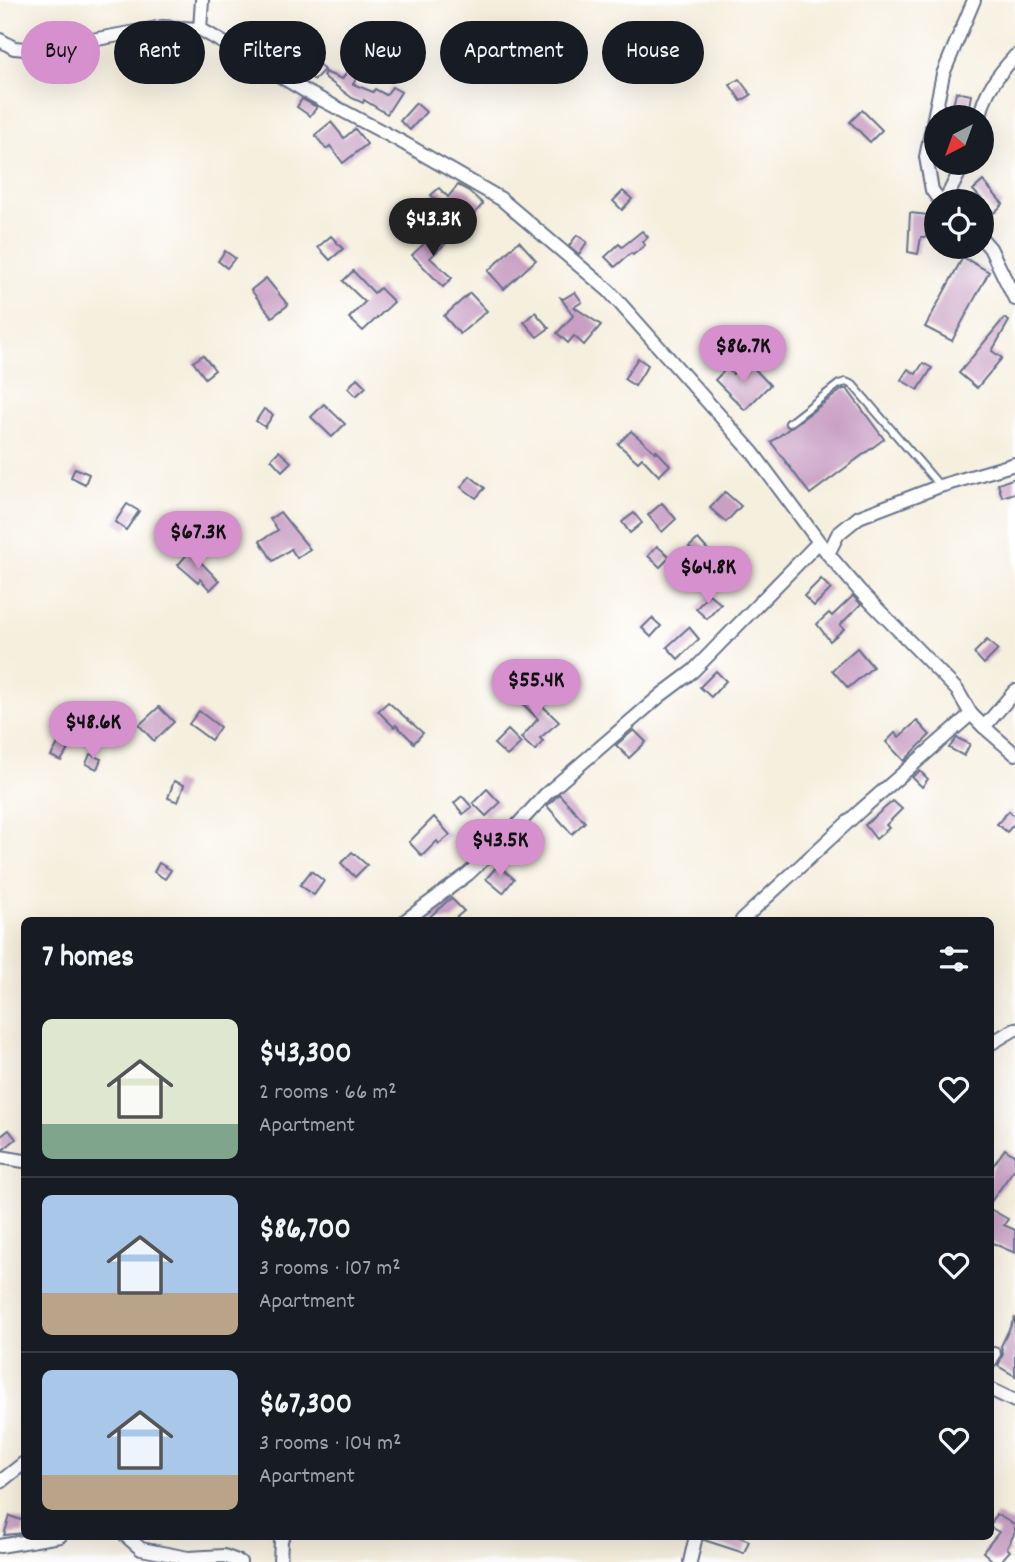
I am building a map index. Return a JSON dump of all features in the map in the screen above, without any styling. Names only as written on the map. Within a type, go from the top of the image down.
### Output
[{"type":"street","points":[[201,21],[202,0]]},
{"type":"street","points":[[932,189],[926,157],[943,74],[974,0]]},
{"type":"street","points":[[205,32],[307,92],[501,199],[608,291],[753,453],[818,543],[859,590],[957,690],[971,714],[1015,754]]},
{"type":"street","points":[[0,40],[14,48],[38,50],[114,36]]},
{"type":"street","points":[[982,105],[991,86],[1015,56]]},
{"type":"street","points":[[994,256],[1015,299]]},
{"type":"street","points":[[828,554],[838,534],[859,517],[940,486],[1015,464]]},
{"type":"street","points":[[409,917],[468,874],[546,794],[661,695],[693,671],[818,543]]},
{"type":"street","points":[[984,727],[1015,691]]},
{"type":"street","points":[[745,917],[861,810],[971,714]]},
{"type":"street","points":[[994,1042],[1015,1029]]},
{"type":"street","points":[[0,1157],[21,1160]]},
{"type":"street","points":[[994,1391],[1015,1401]]},
{"type":"street","points":[[0,1482],[21,1465]]},
{"type":"street","points":[[0,1546],[36,1540]]},
{"type":"street","points":[[131,1540],[141,1549],[188,1558],[225,1556],[240,1562]]},
{"type":"street","points":[[280,1562],[281,1540]]},
{"type":"street","points":[[690,1562],[695,1540]]},
{"type":"lane","points":[[789,423],[839,384],[846,382],[853,386],[940,486]]},
{"type":"building","points":[[326,72],[340,78],[340,84],[353,84],[373,92],[375,89],[386,95],[392,87],[401,92],[387,114],[364,100],[363,103],[352,98],[326,78]]},
{"type":"building","points":[[739,79],[751,95],[741,101],[730,85]]},
{"type":"building","points":[[956,92],[971,95],[969,105],[953,105]]},
{"type":"building","points":[[302,99],[317,107],[310,116],[297,107]]},
{"type":"building","points":[[416,103],[426,112],[410,130],[400,121]]},
{"type":"building","points":[[862,110],[882,130],[870,142],[850,122]]},
{"type":"building","points":[[331,122],[344,138],[355,129],[367,144],[343,163],[330,146],[326,149],[315,135]]},
{"type":"building","points":[[983,181],[990,189],[974,189]]},
{"type":"building","points":[[458,185],[483,204],[464,225],[431,195],[439,188],[448,197]]},
{"type":"building","points":[[623,191],[632,199],[622,210],[613,201]]},
{"type":"building","points":[[994,194],[1003,204],[994,213]]},
{"type":"building","points":[[910,213],[924,215],[924,237],[921,237],[918,254],[908,252]]},
{"type":"building","points":[[439,230],[449,240],[430,258],[452,278],[443,287],[412,255]]},
{"type":"building","points":[[642,231],[648,237],[643,242],[645,245],[633,255],[631,253],[615,267],[605,257],[619,244],[622,247]]},
{"type":"building","points":[[577,235],[587,242],[579,254],[569,246]]},
{"type":"building","points":[[331,236],[343,249],[330,260],[318,247]]},
{"type":"building","points":[[519,241],[536,260],[504,289],[488,271]]},
{"type":"building","points":[[225,251],[235,258],[227,268],[218,261]]},
{"type":"building","points":[[962,259],[989,272],[952,341],[925,327]]},
{"type":"building","points":[[353,271],[374,293],[380,288],[394,302],[363,331],[349,318],[365,302],[343,281]]},
{"type":"building","points":[[266,278],[288,305],[272,317],[251,290]]},
{"type":"building","points":[[575,292],[582,302],[574,307],[601,325],[584,345],[574,336],[568,343],[557,333],[573,316],[561,298]]},
{"type":"building","points":[[470,293],[487,311],[460,334],[444,316]]},
{"type":"building","points":[[535,312],[549,328],[537,337],[524,322]]},
{"type":"building","points":[[1004,318],[1009,321],[992,351],[1002,358],[977,388],[959,373]]},
{"type":"building","points":[[203,355],[215,370],[205,378],[193,362]]},
{"type":"building","points":[[638,358],[648,365],[635,386],[624,379]]},
{"type":"building","points":[[747,361],[770,385],[745,410],[715,380],[727,368],[733,374]]},
{"type":"building","points":[[923,363],[932,368],[918,390],[901,380],[908,369],[916,374]]},
{"type":"building","points":[[357,378],[366,387],[356,396],[348,388]]},
{"type":"building","points":[[843,389],[847,389],[884,439],[810,494],[771,442]]},
{"type":"building","points":[[324,404],[345,424],[332,437],[311,417]]},
{"type":"building","points":[[264,409],[273,415],[265,427],[256,421]]},
{"type":"building","points":[[631,431],[655,452],[656,450],[670,465],[659,476],[642,458],[638,462],[618,444]]},
{"type":"building","points":[[279,451],[291,462],[282,471],[271,459]]},
{"type":"building","points":[[75,468],[89,474],[85,484],[71,477]]},
{"type":"building","points":[[470,476],[485,488],[476,498],[461,487]]},
{"type":"building","points":[[1015,478],[1015,493],[1002,497],[998,484]]},
{"type":"building","points":[[725,492],[741,506],[726,522],[710,508]]},
{"type":"building","points":[[662,503],[676,519],[662,532],[648,515]]},
{"type":"building","points":[[127,504],[139,511],[126,530],[115,522]]},
{"type":"building","points":[[280,512],[310,549],[297,558],[291,549],[273,561],[260,541],[278,530],[270,519]]},
{"type":"building","points":[[634,513],[642,523],[630,533],[622,522]]},
{"type":"building","points":[[183,515],[192,525],[178,537],[170,527]]},
{"type":"building","points":[[216,516],[229,527],[221,536],[208,524]]},
{"type":"building","points":[[698,539],[708,550],[699,558],[689,547]]},
{"type":"building","points":[[657,546],[670,557],[660,567],[648,556]]},
{"type":"building","points":[[190,551],[219,581],[210,590],[200,579],[198,582],[178,565]]},
{"type":"building","points":[[821,579],[831,589],[814,606],[804,596]]},
{"type":"building","points":[[709,594],[721,604],[707,619],[696,609]]},
{"type":"building","points":[[853,596],[861,604],[840,625],[844,629],[830,641],[817,624],[829,613],[832,616]]},
{"type":"building","points":[[652,618],[661,626],[651,637],[642,628]]},
{"type":"building","points":[[689,627],[699,639],[678,659],[667,647]]},
{"type":"building","points":[[987,640],[998,650],[984,664],[974,653]]},
{"type":"building","points":[[857,648],[873,667],[848,688],[832,670]]},
{"type":"building","points":[[716,671],[726,681],[711,697],[700,687]]},
{"type":"building","points":[[522,686],[559,722],[540,738],[543,741],[535,751],[521,738],[538,719],[513,694]]},
{"type":"building","points":[[388,702],[423,733],[414,743],[378,711]]},
{"type":"building","points":[[159,707],[174,722],[154,741],[139,725]]},
{"type":"building","points":[[199,711],[220,727],[211,740],[189,724]]},
{"type":"building","points":[[917,721],[930,735],[904,761],[886,742],[895,733],[899,737]]},
{"type":"building","points":[[508,730],[521,743],[507,756],[494,744]]},
{"type":"building","points":[[634,730],[646,742],[629,758],[616,745]]},
{"type":"building","points":[[63,735],[73,741],[61,761],[51,756]]},
{"type":"building","points":[[957,738],[970,744],[964,756],[949,748]]},
{"type":"building","points":[[90,754],[101,759],[97,769],[86,764]]},
{"type":"building","points":[[920,771],[928,779],[922,787],[912,777]]},
{"type":"building","points":[[174,781],[184,785],[178,802],[168,798]]},
{"type":"building","points":[[487,789],[500,803],[486,816],[473,803]]},
{"type":"building","points":[[559,794],[585,822],[572,834],[547,806]]},
{"type":"building","points":[[462,796],[472,807],[463,814],[454,803]]},
{"type":"building","points":[[893,801],[902,809],[886,825],[889,828],[876,839],[865,825]]},
{"type":"building","points":[[1009,811],[1015,817],[1015,823],[1007,832],[997,824]]},
{"type":"building","points":[[434,817],[450,835],[439,844],[437,841],[422,856],[409,842]]},
{"type":"building","points":[[352,852],[367,865],[355,877],[341,863]]},
{"type":"building","points":[[159,863],[171,870],[165,879],[154,872]]},
{"type":"building","points":[[498,865],[514,879],[503,893],[486,879]]},
{"type":"building","points":[[311,871],[324,881],[314,895],[300,885]]},
{"type":"building","points":[[451,898],[464,911],[457,917],[429,917]]},
{"type":"building","points":[[9,1130],[16,1139],[4,1149],[0,1148],[0,1137]]},
{"type":"building","points":[[1005,1149],[1015,1156],[1015,1168],[994,1197],[994,1164]]},
{"type":"building","points":[[994,1211],[1008,1219],[1004,1225],[1015,1230],[1015,1253],[994,1244]]},
{"type":"building","points":[[1015,1317],[1015,1376],[998,1366],[1003,1354],[1001,1346]]},
{"type":"building","points":[[996,1514],[1015,1525],[1015,1532],[1007,1548],[1010,1551],[1000,1562],[994,1562],[983,1552],[999,1532],[994,1529]]},
{"type":"building","points":[[10,1516],[21,1520],[21,1533],[4,1535]]},
{"type":"building","points":[[704,1540],[747,1540],[749,1541],[744,1553]]}]
